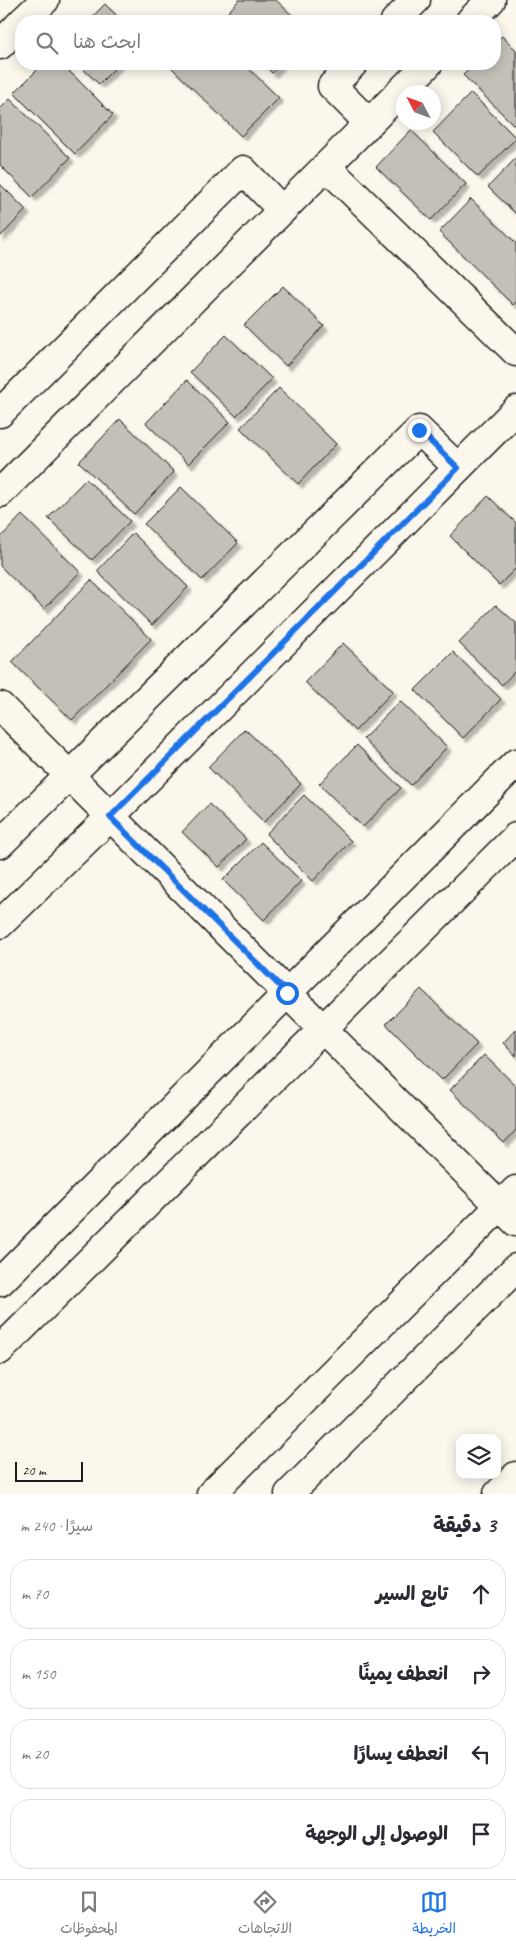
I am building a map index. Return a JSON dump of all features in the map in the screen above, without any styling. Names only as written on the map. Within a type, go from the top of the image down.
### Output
[{"type":"street","points":[[29,15],[45,0]]},
{"type":"street","points":[[401,15],[416,0]]},
{"type":"street","points":[[476,15],[492,0]]},
{"type":"street","points":[[0,45],[15,29]]},
{"type":"street","points":[[347,70],[332,86],[369,123]]},
{"type":"street","points":[[0,493],[422,70]]},
{"type":"street","points":[[326,166],[516,352]]},
{"type":"street","points":[[0,412],[244,170],[282,210]]},
{"type":"street","points":[[0,924],[110,817],[516,410]]},
{"type":"street","points":[[0,844],[419,430],[458,468]]},
{"type":"street","points":[[0,706],[322,1028],[511,1206],[211,1494]]},
{"type":"street","points":[[0,1282],[516,763]]},
{"type":"street","points":[[0,1350],[516,837]]},
{"type":"street","points":[[289,1494],[516,1268]]},
{"type":"street","points":[[498,1494],[516,1476]]},
{"type":"building","points":[[239,0],[276,0],[292,15],[225,15]]},
{"type":"building","points":[[105,4],[116,15],[94,15]]},
{"type":"building","points":[[501,37],[516,50],[516,127],[463,75],[468,70],[501,70]]},
{"type":"building","points":[[37,70],[68,70],[113,115],[75,154],[14,93]]},
{"type":"building","points":[[84,70],[113,70],[99,84]]},
{"type":"building","points":[[174,70],[250,70],[279,98],[241,136]]},
{"type":"building","points":[[471,93],[516,138],[478,177],[433,132],[441,130],[441,124]]},
{"type":"building","points":[[10,99],[70,158],[32,197],[0,165],[0,109]]},
{"type":"building","points":[[411,130],[466,184],[431,220],[376,167]]},
{"type":"building","points":[[516,158],[516,214],[488,187]]},
{"type":"building","points":[[0,184],[26,210],[0,237]]},
{"type":"building","points":[[471,199],[516,243],[516,302],[513,305],[439,232]]},
{"type":"building","points":[[283,286],[324,326],[286,366],[244,325]]},
{"type":"building","points":[[226,335],[272,379],[236,416],[190,372]]},
{"type":"building","points":[[187,380],[230,422],[188,464],[146,423]]},
{"type":"building","points":[[279,388],[336,444],[298,484],[240,428]]},
{"type":"building","points":[[120,419],[174,472],[134,514],[79,462]]},
{"type":"building","points":[[86,479],[130,521],[92,560],[48,518]]},
{"type":"building","points":[[181,487],[238,543],[202,580],[144,524]]},
{"type":"building","points":[[488,496],[516,523],[516,568],[499,585],[450,536]]},
{"type":"building","points":[[22,515],[80,572],[44,609],[0,566],[0,538]]},
{"type":"building","points":[[133,533],[188,587],[152,625],[97,571]]},
{"type":"building","points":[[91,580],[151,639],[72,720],[12,662]]},
{"type":"building","points":[[496,605],[516,623],[516,670],[502,685],[459,643]]},
{"type":"building","points":[[343,643],[393,691],[355,731],[305,682]]},
{"type":"building","points":[[453,652],[501,699],[463,738],[415,690]]},
{"type":"building","points":[[400,701],[447,747],[411,785],[363,739]]},
{"type":"building","points":[[245,729],[301,784],[264,822],[208,767]]},
{"type":"building","points":[[357,745],[401,788],[363,827],[319,784]]},
{"type":"building","points":[[304,795],[351,841],[313,881],[266,834]]},
{"type":"building","points":[[209,804],[246,839],[219,867],[182,832]]},
{"type":"building","points":[[261,842],[301,881],[264,920],[223,880]]},
{"type":"building","points":[[421,989],[477,1044],[442,1080],[386,1024]]},
{"type":"building","points":[[516,1029],[516,1056],[503,1043]]},
{"type":"building","points":[[484,1055],[516,1086],[516,1130],[504,1143],[450,1090]]},
{"type":"route","points":[[287,993],[110,817],[458,468],[419,430]]}]
